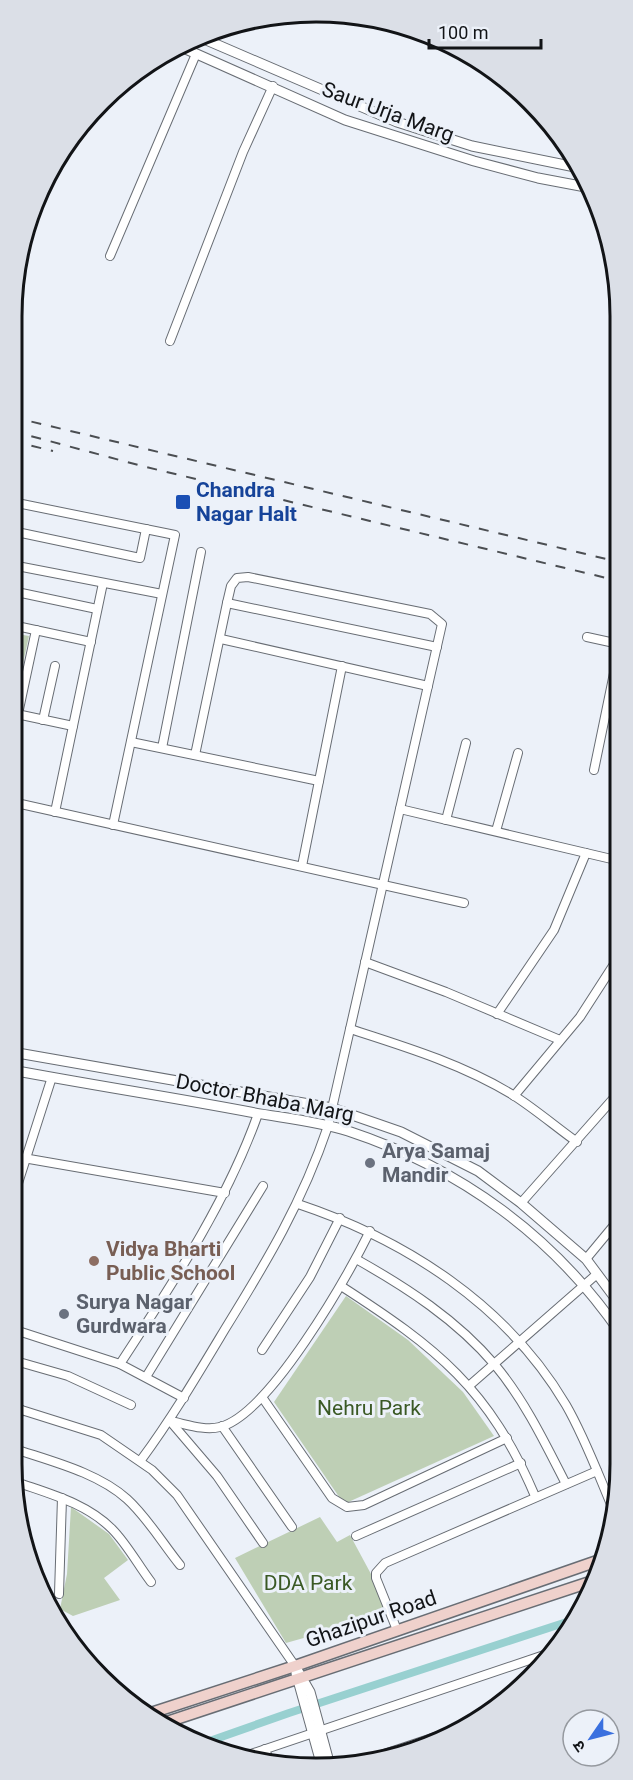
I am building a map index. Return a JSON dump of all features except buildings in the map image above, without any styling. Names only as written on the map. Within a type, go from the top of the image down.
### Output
[{"type":"main road","name":"Ghazipur Road","points":[[158,1711],[295,1666],[593,1562]]},
{"type":"main road","name":"Ghazipur Road","points":[[173,1720],[300,1680],[585,1584]]},
{"type":"street","name":"Saur Urja Marg","points":[[211,42],[397,122],[472,146],[568,166]]},
{"type":"street","name":"Saur Urja Marg","points":[[190,51],[273,86],[345,120],[423,146],[538,178],[580,186]]},
{"type":"street","points":[[110,256],[196,54]]},
{"type":"street","points":[[170,341],[243,152],[273,86]]},
{"type":"street","points":[[22,504],[175,534],[114,825]]},
{"type":"street","points":[[22,533],[140,558],[146,529]]},
{"type":"street","points":[[162,748],[201,552]]},
{"type":"street","points":[[22,567],[162,594]]},
{"type":"street","points":[[141,1460],[170,1421],[298,1204],[328,1126],[442,624],[430,614],[248,577],[237,578],[233,581],[227,603],[195,755]]},
{"type":"street","points":[[55,812],[104,583]]},
{"type":"street","points":[[22,593],[97,609]]},
{"type":"street","points":[[227,603],[437,647]]},
{"type":"street","points":[[22,627],[91,642]]},
{"type":"street","points":[[22,686],[36,630]]},
{"type":"street","points":[[587,637],[610,642]]},
{"type":"street","points":[[221,639],[428,686]]},
{"type":"street","points":[[43,720],[55,666]]},
{"type":"street","points":[[302,866],[342,666]]},
{"type":"street","points":[[594,770],[610,693]]},
{"type":"street","points":[[22,716],[73,726]]},
{"type":"street","points":[[131,742],[319,781]]},
{"type":"street","points":[[446,820],[466,743]]},
{"type":"street","points":[[496,831],[518,753]]},
{"type":"street","points":[[22,804],[464,903]]},
{"type":"street","points":[[400,809],[610,859]]},
{"type":"street","points":[[497,1014],[554,930],[586,853]]},
{"type":"street","points":[[365,962],[560,1040]]},
{"type":"street","points":[[514,1096],[580,1017],[610,970]]},
{"type":"street","points":[[350,1029],[441,1058],[514,1096],[577,1142]]},
{"type":"street","name":"Doctor Bhaba Marg","points":[[22,1054],[332,1108],[401,1132],[452,1156],[521,1203],[586,1260],[610,1291]]},
{"type":"street","name":"Doctor Bhaba Marg","points":[[22,1072],[328,1126],[406,1153],[462,1182],[521,1224],[554,1252],[585,1286],[610,1319]]},
{"type":"street","points":[[22,1168],[52,1077]]},
{"type":"street","points":[[521,1203],[610,1103]]},
{"type":"street","points":[[120,1364],[171,1285],[225,1193],[258,1114]]},
{"type":"street","points":[[22,1157],[225,1193]]},
{"type":"street","points":[[146,1377],[263,1186]]},
{"type":"street","points":[[298,1204],[370,1231],[444,1273],[519,1343],[566,1406],[608,1498]]},
{"type":"street","points":[[262,1350],[310,1277],[340,1218]]},
{"type":"street","points":[[586,1260],[610,1230]]},
{"type":"street","points":[[170,1421],[199,1427],[222,1426],[241,1415],[262,1397],[283,1371],[341,1286],[370,1231]]},
{"type":"street","points":[[356,1259],[425,1301],[495,1365],[534,1422],[566,1484]]},
{"type":"street","points":[[470,1385],[597,1274]]},
{"type":"street","points":[[341,1286],[407,1329],[470,1385],[507,1438],[535,1496]]},
{"type":"street","points":[[22,1332],[120,1364],[184,1398]]},
{"type":"street","points":[[22,1363],[68,1376],[131,1405]]},
{"type":"street","points":[[262,1397],[332,1498],[347,1507],[364,1505],[507,1438]]},
{"type":"street","points":[[22,1410],[101,1435],[141,1460],[177,1495],[295,1666],[300,1680],[300,1694],[327,1757]]},
{"type":"street","points":[[170,1421],[217,1476],[262,1543]]},
{"type":"street","points":[[222,1426],[292,1527]]},
{"type":"street","points":[[22,1452],[89,1476],[114,1489],[128,1500],[180,1565]]},
{"type":"street","points":[[356,1536],[521,1463]]},
{"type":"street","points":[[398,1630],[376,1578],[380,1567],[535,1496],[597,1472]]},
{"type":"street","points":[[23,1484],[84,1508],[113,1530],[151,1582]]},
{"type":"street","points":[[59,1594],[62,1498]]},
{"type":"street","points":[[258,1752],[538,1657]]},
{"type":"street","points":[[300,1680],[310,1692],[312,1718]]},
{"type":"street","points":[[317,1732],[320,1758]]},
{"type":"street","points":[[265,1749],[266,1753]]},
{"type":"green space","points":[[22,635],[29,636],[22,668]]},
{"type":"green space","name":"Nehru Park","points":[[346,1296],[408,1340],[463,1392],[494,1436],[344,1504],[274,1402]]},
{"type":"green space","points":[[71,1507],[109,1534],[128,1560],[104,1578],[120,1600],[73,1616],[60,1607],[67,1574]]},
{"type":"green space","name":"DDA Park","points":[[320,1517],[337,1542],[350,1535],[392,1613],[286,1643],[235,1558]]},
{"type":"waterway","points":[[215,1739],[563,1623]]},
{"type":"railway","points":[[22,419],[610,560]]},
{"type":"railway","points":[[22,434],[142,466],[610,579]]},
{"type":"railway","points":[[22,443],[53,451]]},
{"type":"place","name":"Chandra Nagar Halt","points":[[183,502]]},
{"type":"place","name":"Arya Samaj Mandir","points":[[370,1163]]},
{"type":"place","name":"Vidya Bharti Public School","points":[[94,1261]]},
{"type":"place","name":"Surya Nagar Gurdwara","points":[[64,1314]]}]
